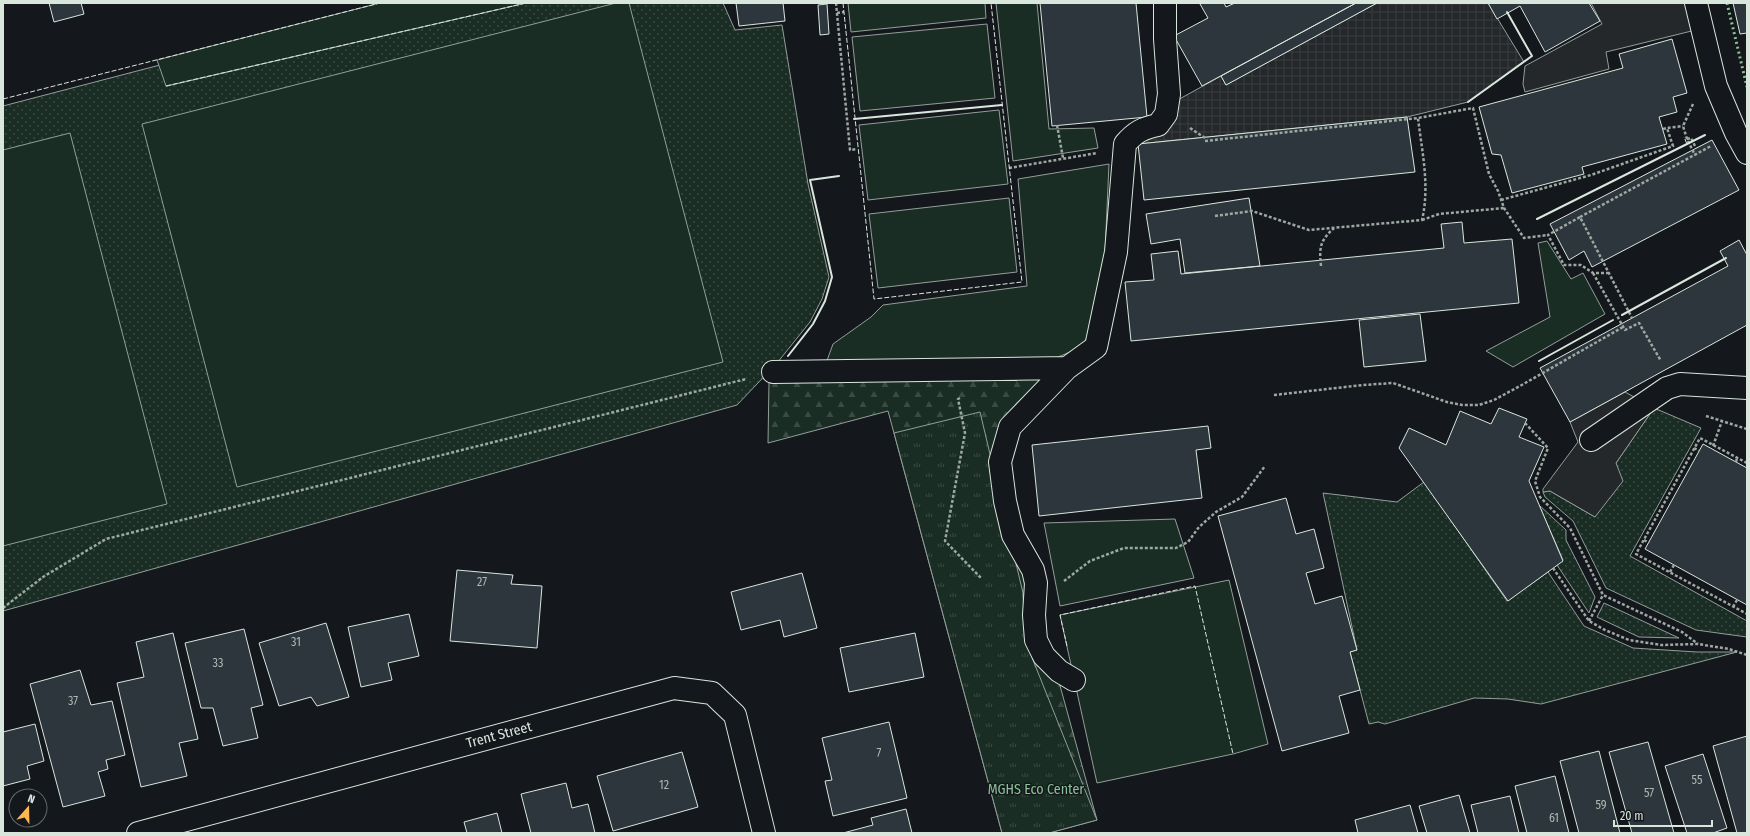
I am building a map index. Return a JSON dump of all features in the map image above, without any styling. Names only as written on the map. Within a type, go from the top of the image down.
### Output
[{"type":"street","points":[[1074,680],[1059,671],[1044,656],[1036,640],[1036,583],[1033,570],[1013,535],[1005,501],[1000,462],[1010,427],[1067,368],[1096,347],[1116,252],[1125,144],[1134,134],[1144,128],[1158,125],[1166,114],[1169,94],[1165,39],[1165,3]]},
{"type":"street","points":[[1696,3],[1716,86],[1736,133],[1747,152]]},
{"type":"street","points":[[773,372],[1067,368]]},
{"type":"street","points":[[1591,440],[1667,388],[1680,384],[1747,388]]},
{"type":"street","name":"Trent Street","points":[[138,833],[674,688],[712,693],[735,715],[764,833]]},
{"type":"path","points":[[836,3],[850,150],[857,149]]},
{"type":"path","points":[[837,13],[844,12]]},
{"type":"path","points":[[1205,141],[1418,118],[1473,108],[1489,174],[1502,200],[1504,208],[1524,238],[1548,235],[1736,133]]},
{"type":"path","points":[[1418,118],[1426,189],[1422,220]]},
{"type":"path","points":[[1057,125],[1063,158]]},
{"type":"path","points":[[1663,129],[1683,126]]},
{"type":"path","points":[[1502,200],[1591,175],[1673,146],[1667,128]]},
{"type":"path","points":[[1687,139],[1692,139],[1696,148]]},
{"type":"path","points":[[1689,143],[1695,155]]},
{"type":"path","points":[[1009,168],[1098,153]]},
{"type":"path","points":[[1215,216],[1252,211],[1309,230],[1422,220],[1439,214],[1504,208]]},
{"type":"path","points":[[1580,217],[1632,318]]},
{"type":"path","points":[[1321,266],[1320,251],[1323,238],[1335,228]]},
{"type":"path","points":[[1548,235],[1564,266],[1581,265],[1593,272],[1609,273]]},
{"type":"path","points":[[1593,272],[1625,330],[1638,323],[1668,373],[1667,388]]},
{"type":"path","points":[[1274,395],[1393,383],[1447,402],[1462,405],[1479,405],[1494,400],[1520,386],[1623,327]]},
{"type":"path","points":[[3,608],[43,577],[106,539],[773,372]]},
{"type":"path","points":[[962,416],[966,433],[945,541],[982,579]]},
{"type":"path","points":[[1713,446],[1722,421]]},
{"type":"path","points":[[1525,423],[1548,448],[1535,481],[1540,497],[1570,528],[1603,595],[1682,632],[1698,644]]},
{"type":"path","points":[[1747,463],[1700,438],[1636,554],[1747,614]]},
{"type":"path","points":[[1694,448],[1699,452]]},
{"type":"path","points":[[1736,462],[1738,458]]},
{"type":"path","points":[[1035,604],[1090,561],[1124,548],[1176,548],[1188,542],[1198,527],[1216,512],[1242,497],[1265,466]]},
{"type":"path","points":[[1644,540],[1649,543]]},
{"type":"path","points":[[1670,572],[1674,565]]},
{"type":"path","points":[[1553,568],[1589,621],[1629,640],[1661,645],[1698,644],[1729,649],[1747,655]]},
{"type":"path","points":[[1589,621],[1603,595]]},
{"type":"path","points":[[1733,607],[1737,600]]},
{"type":"green space","points":[[380,3],[526,3],[166,86],[157,60]]},
{"type":"green space","points":[[526,3],[723,3],[735,30],[782,25],[808,184],[829,277],[822,299],[810,322],[777,363],[737,405],[3,611],[3,106],[160,65],[167,86]]},
{"type":"green space","points":[[616,3],[629,3],[723,362],[237,487],[142,124]]},
{"type":"green space","points":[[848,3],[985,3],[986,18],[851,32]]},
{"type":"green space","points":[[996,3],[1037,3],[1049,129],[1094,128],[1098,148],[1013,161]]},
{"type":"green space","points":[[987,24],[995,98],[860,111],[852,37]]},
{"type":"green space","points":[[999,110],[1008,184],[868,200],[859,125]]},
{"type":"green space","points":[[70,133],[167,504],[3,546],[3,150]]},
{"type":"green space","points":[[1109,164],[1105,252],[1097,303],[1084,346],[1051,360],[825,366],[833,344],[871,317],[883,305],[1027,286],[1018,179]]},
{"type":"green space","points":[[1009,198],[1017,272],[878,288],[869,214]]},
{"type":"green space","points":[[1547,241],[1571,279],[1583,273],[1605,314],[1513,367],[1486,351],[1550,317],[1538,243]]},
{"type":"green space","name":"MGHS Eco Center","points":[[1049,378],[995,461],[1029,573],[1097,820],[1049,833],[1002,833],[888,411],[768,443],[769,382]]},
{"type":"green space","points":[[1654,408],[1701,428],[1630,556],[1747,621],[1747,637],[1696,630],[1606,588],[1573,521],[1545,497],[1543,492],[1550,491],[1595,517],[1616,463]]},
{"type":"green space","name":"MGHS Eco Center","points":[[980,412],[1023,593],[1025,640],[1097,820],[1049,833],[1002,833],[894,433]]},
{"type":"green space","points":[[1424,482],[1507,601],[1548,572],[1584,626],[1633,648],[1697,652],[1737,652],[1541,704],[1508,699],[1474,698],[1385,724],[1378,722],[1369,724],[1350,652],[1357,650],[1323,493],[1397,502]]},
{"type":"green space","points":[[1539,505],[1566,530],[1566,540],[1595,597],[1589,613],[1557,565],[1563,560]]},
{"type":"green space","points":[[1175,519],[1194,578],[1060,606],[1044,523]]},
{"type":"green space","points":[[1229,580],[1268,744],[1233,754],[1097,783],[1060,615]]},
{"type":"green space","points":[[1604,603],[1679,638],[1639,637],[1597,617]]},
{"type":"shaded area","points":[[1377,3],[1488,3],[1524,62],[1468,102],[1407,117],[1138,144],[1147,117],[1221,76],[1226,85]]},
{"type":"shaded area","points":[[1591,3],[1707,3],[1712,26],[1606,52],[1609,69],[1525,92],[1523,84],[1525,66],[1602,24]]},
{"type":"shaded area","points":[[1625,392],[1654,408],[1616,463],[1623,481],[1595,517],[1550,491],[1543,492],[1543,489],[1578,442],[1570,422]]},
{"type":"building","points":[[49,3],[81,3],[84,14],[54,22]]},
{"type":"building","points":[[736,3],[783,3],[785,21],[739,26]]},
{"type":"building","points":[[1040,3],[1136,3],[1147,117],[1052,126]]},
{"type":"building","points":[[1224,3],[1226,7],[1235,3],[1356,3],[1202,86],[1174,36],[1208,18],[1200,4]]},
{"type":"building","points":[[1356,3],[1377,3],[1226,85],[1221,76]]},
{"type":"building","points":[[1488,3],[1589,3],[1600,21],[1545,52],[1520,6],[1497,19]]},
{"type":"building","points":[[1733,3],[1747,3],[1747,33],[1740,34]]},
{"type":"building","points":[[827,4],[829,34],[820,35],[818,5]]},
{"type":"building","points":[[1672,39],[1687,93],[1673,97],[1677,112],[1659,117],[1667,144],[1582,167],[1584,174],[1512,193],[1501,155],[1492,154],[1479,107],[1623,68],[1619,54]]},
{"type":"building","points":[[1407,117],[1415,172],[1144,200],[1138,144]]},
{"type":"building","points":[[1712,140],[1739,190],[1592,267],[1584,251],[1569,260],[1550,224]]},
{"type":"building","points":[[1249,198],[1260,266],[1185,273],[1180,239],[1151,244],[1146,214]]},
{"type":"building","points":[[1462,222],[1464,243],[1512,239],[1519,303],[1131,341],[1125,282],[1154,280],[1151,254],[1178,251],[1181,274],[1444,248],[1441,224]]},
{"type":"building","points":[[1739,240],[1747,255],[1747,325],[1570,422],[1540,368],[1728,266],[1720,251]]},
{"type":"building","points":[[1420,314],[1426,361],[1364,367],[1359,320]]},
{"type":"building","points":[[1499,408],[1527,419],[1519,437],[1544,447],[1529,481],[1563,561],[1508,601],[1399,448],[1409,428],[1446,445],[1460,411],[1491,424]]},
{"type":"building","points":[[1208,426],[1211,448],[1196,450],[1202,498],[1039,516],[1032,445]]},
{"type":"building","points":[[1703,444],[1747,468],[1747,605],[1645,549]]},
{"type":"building","points":[[1286,498],[1296,534],[1314,529],[1324,568],[1306,573],[1315,604],[1342,596],[1357,650],[1350,652],[1360,690],[1339,696],[1349,733],[1282,751],[1218,516]]},
{"type":"building","points":[[457,570],[513,575],[511,584],[542,586],[537,648],[450,641]]},
{"type":"building","points":[[802,573],[817,628],[784,637],[780,620],[741,630],[731,592]]},
{"type":"building","points":[[409,614],[419,656],[388,663],[392,680],[361,687],[348,627]]},
{"type":"building","points":[[326,623],[349,697],[317,706],[311,697],[279,706],[259,643]]},
{"type":"building","points":[[244,629],[263,705],[251,708],[258,738],[223,746],[213,708],[201,708],[185,643]]},
{"type":"building","points":[[173,633],[198,739],[179,743],[187,776],[141,787],[117,683],[144,677],[136,642]]},
{"type":"building","points":[[915,633],[924,677],[849,692],[840,648]]},
{"type":"building","points":[[80,670],[91,705],[112,701],[125,755],[106,760],[108,769],[98,772],[105,796],[63,807],[30,684]]},
{"type":"building","points":[[889,722],[907,798],[833,816],[825,781],[832,780],[822,738]]},
{"type":"building","points":[[35,724],[44,761],[27,766],[30,779],[3,786],[3,732]]},
{"type":"building","points":[[1747,736],[1747,833],[1737,833],[1713,746]]},
{"type":"building","points":[[1648,742],[1674,833],[1632,833],[1609,752]]},
{"type":"building","points":[[1599,751],[1620,833],[1579,833],[1560,761]]},
{"type":"building","points":[[682,752],[698,807],[613,831],[597,776]]},
{"type":"building","points":[[1703,754],[1727,828],[1713,833],[1687,833],[1665,766]]},
{"type":"building","points":[[1555,776],[1569,833],[1527,833],[1515,786]]},
{"type":"building","points":[[566,783],[572,808],[588,804],[595,833],[531,833],[521,794]]},
{"type":"building","points":[[1459,795],[1470,833],[1427,833],[1419,806]]},
{"type":"building","points":[[1510,796],[1519,833],[1478,833],[1471,805]]},
{"type":"building","points":[[1410,805],[1418,833],[1358,833],[1355,820]]},
{"type":"building","points":[[906,809],[912,833],[843,833],[873,825],[871,818]]},
{"type":"building","points":[[497,813],[502,833],[467,833],[464,822]]},
{"type":"hedge","points":[[1727,3],[1747,87]]},
{"type":"fence","points":[[3,99],[380,3]]},
{"type":"fence","points":[[166,86],[526,3]]},
{"type":"fence","points":[[843,3],[874,299],[1022,282],[991,3]]},
{"type":"fence","points":[[1537,219],[1687,144],[1684,137]]},
{"type":"fence","points":[[1067,646],[1060,615],[1195,586],[1233,754]]},
{"type":"wall","points":[[1468,102],[1532,56],[1507,12]]},
{"type":"wall","points":[[854,119],[1002,105]]},
{"type":"wall","points":[[1537,219],[1705,135]]},
{"type":"wall","points":[[788,356],[813,324],[825,301],[832,277],[810,180],[839,176]]},
{"type":"wall","points":[[1622,315],[1726,258]]},
{"type":"wall","points":[[1539,361],[1613,320]]}]
